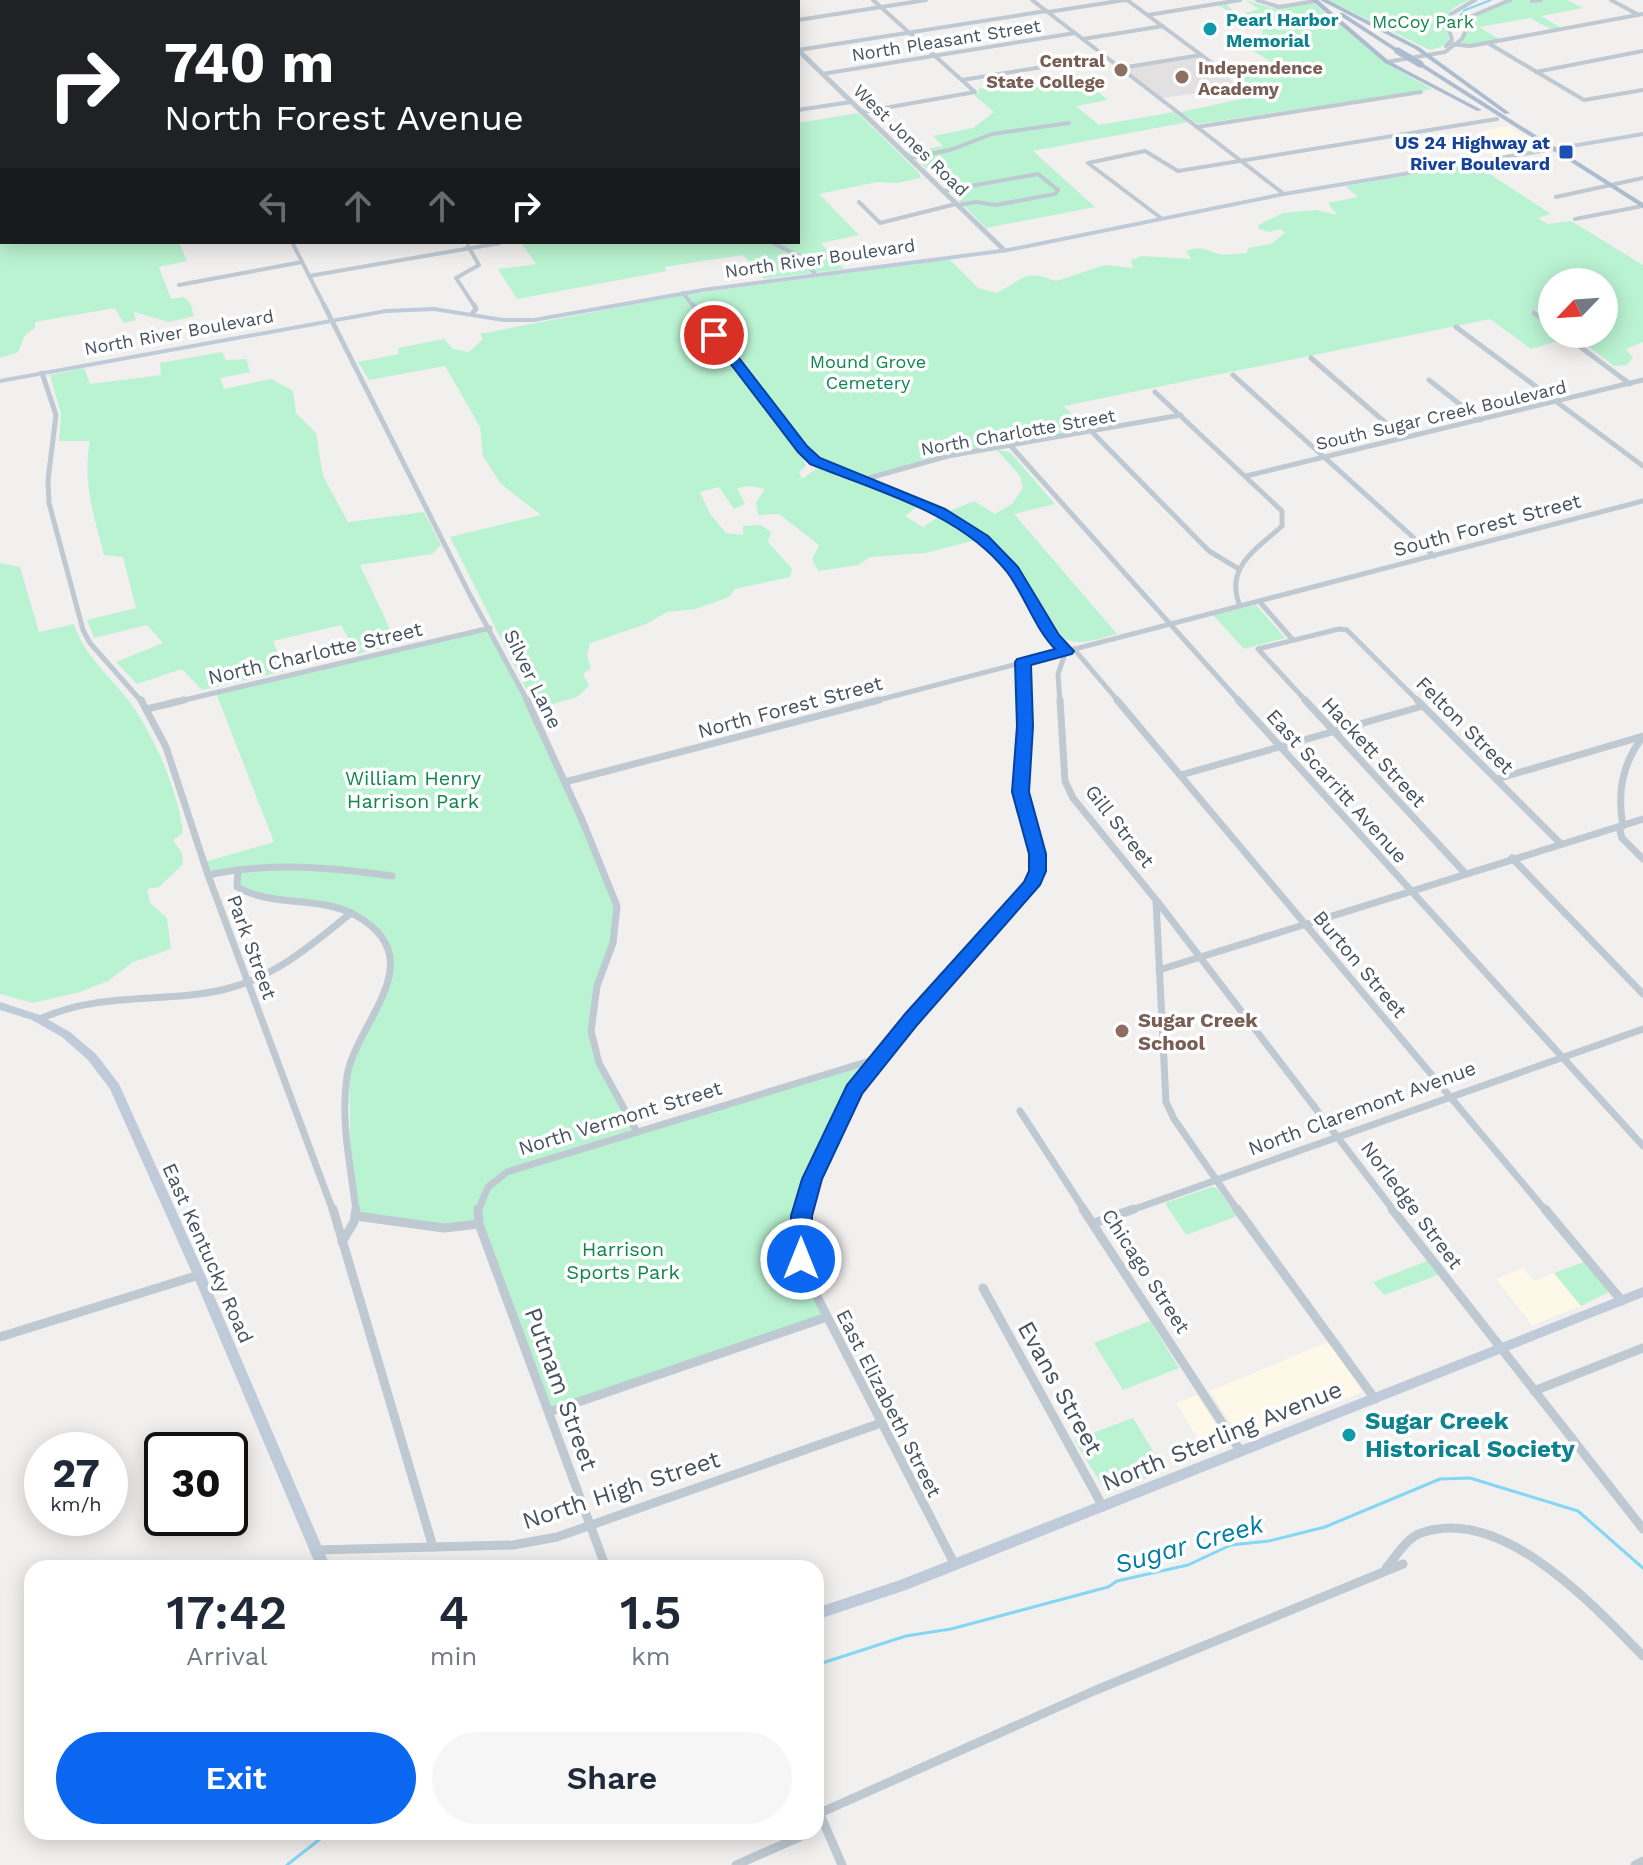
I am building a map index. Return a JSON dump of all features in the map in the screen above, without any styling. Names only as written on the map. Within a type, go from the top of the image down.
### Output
[{"type":"main road","points":[[1318,0],[1643,206]]},
{"type":"main road","points":[[1318,0],[1392,33],[1426,54],[1440,55],[1514,119],[1520,128]]},
{"type":"main road","points":[[1318,0],[1387,62],[1520,128]]},
{"type":"main road","name":"North River Boulevard","points":[[0,381],[332,321],[418,309],[523,321],[683,293],[1004,250],[1284,194],[1643,134]]},
{"type":"main road","name":"East Kentucky Road","points":[[0,1006],[40,1019],[91,1054],[115,1087],[321,1560]]},
{"type":"main road","name":"North Sterling Avenue","points":[[824,1611],[955,1565],[1643,1292]]},
{"type":"street","points":[[862,112],[974,92],[873,0]]},
{"type":"street","points":[[800,20],[926,0]]},
{"type":"street","points":[[1032,0],[1284,194]]},
{"type":"street","points":[[800,50],[1126,0],[1223,71]]},
{"type":"street","points":[[1148,15],[1240,0]]},
{"type":"street","points":[[1257,0],[1276,7],[1318,0]]},
{"type":"street","points":[[1449,44],[1452,35],[1447,23],[1451,14],[1475,0]]},
{"type":"street","points":[[1440,55],[1457,45],[1467,18],[1510,0]]},
{"type":"street","points":[[1532,1],[1541,0]]},
{"type":"street","points":[[1611,0],[1641,16]]},
{"type":"street","points":[[1440,55],[1470,46],[1641,16]]},
{"type":"street","points":[[1083,39],[1163,26]]},
{"type":"street","name":"North Pleasant Street","points":[[822,74],[1075,33]]},
{"type":"street","points":[[1488,43],[1588,100],[1643,90]]},
{"type":"street","points":[[1387,62],[1426,54],[1449,44],[1470,46]]},
{"type":"street","points":[[1536,72],[1643,51]]},
{"type":"street","name":"West Jones Road","points":[[800,52],[1004,250]]},
{"type":"street","points":[[1120,68],[1201,55]]},
{"type":"street","points":[[962,80],[1105,57]]},
{"type":"street","points":[[1197,127],[1421,92]]},
{"type":"street","points":[[800,110],[851,102]]},
{"type":"street","points":[[1161,218],[1088,163],[1141,151],[1152,153],[1178,171],[1497,119]]},
{"type":"street","points":[[909,158],[950,150],[992,134],[1069,123]]},
{"type":"street","points":[[859,202],[880,223],[957,204],[976,202],[996,205],[1057,193],[1058,190],[1038,174],[943,191]]},
{"type":"street","points":[[1556,197],[1643,178]]},
{"type":"street","points":[[1575,219],[1643,206]]},
{"type":"street","name":"Silver Lane","points":[[293,244],[471,597],[512,668],[565,782],[617,906],[613,943],[597,986],[591,1031],[599,1063],[637,1132]]},
{"type":"street","points":[[309,276],[489,244]]},
{"type":"street","points":[[775,244],[801,257],[816,275]]},
{"type":"street","points":[[468,246],[479,265],[456,278],[476,309],[472,314]]},
{"type":"street","points":[[179,285],[301,259]]},
{"type":"street","points":[[683,293],[808,455],[823,466],[940,512],[983,539],[1013,570],[1053,638],[1070,650],[1259,601],[1293,640]]},
{"type":"street","points":[[1534,313],[1538,316]]},
{"type":"street","points":[[1456,327],[1643,466]]},
{"type":"street","points":[[1582,348],[1630,384]]},
{"type":"street","points":[[1311,358],[1402,437]]},
{"type":"street","name":"Park Street","points":[[42,373],[56,415],[48,480],[49,503],[83,630],[90,643],[138,695],[166,747],[208,875],[342,1242],[433,1547]]},
{"type":"street","points":[[1233,375],[1434,556]]},
{"type":"street","points":[[1429,380],[1480,420]]},
{"type":"street","name":"South Sugar Creek Boulevard","points":[[1246,476],[1643,380]]},
{"type":"street","points":[[1155,392],[1282,511],[1284,519],[1239,569],[1233,589],[1240,606]]},
{"type":"street","name":"North Charlotte Street","points":[[862,480],[906,466],[1181,415]]},
{"type":"street","points":[[1092,432],[1209,551],[1239,569]]},
{"type":"street","name":"East Scarritt Avenue","points":[[1010,445],[1409,891],[1643,1146]]},
{"type":"street","name":"South Forest Street","points":[[1259,601],[1643,501]]},
{"type":"street","name":"North Charlotte Street","points":[[147,709],[490,628]]},
{"type":"street","name":"Felton Street","points":[[1293,640],[1347,630],[1561,844]]},
{"type":"street","name":"Hackett Street","points":[[1293,640],[1258,649],[1259,653],[1465,873]]},
{"type":"street","name":"North Forest Street","points":[[565,782],[1070,650]]},
{"type":"street","name":"Burton Street","points":[[1070,650],[1181,775],[1622,1301]]},
{"type":"street","name":"Gill Street","points":[[1070,650],[1058,674],[1065,781],[1073,798],[1156,900]]},
{"type":"street","name":"East Elizabeth Street","points":[[955,1565],[827,1317],[801,1259],[802,1216],[822,1154],[854,1090],[878,1058],[1031,885],[1037,871],[1037,854],[1020,792],[1025,726],[1023,662]]},
{"type":"street","points":[[1181,775],[1423,706]]},
{"type":"street","points":[[1497,779],[1643,736]]},
{"type":"street","points":[[1643,736],[1627,757],[1622,777],[1621,826],[1622,838],[1643,859]]},
{"type":"street","points":[[1159,970],[1643,819]]},
{"type":"street","points":[[1512,858],[1643,994]]},
{"type":"street","points":[[208,875],[238,870],[346,868],[392,876]]},
{"type":"street","points":[[238,870],[237,887],[245,894],[257,898],[316,902],[351,913],[373,928],[392,958],[389,985],[348,1077],[351,1177],[356,1216],[342,1242]]},
{"type":"street","points":[[1156,900],[1166,1102],[1216,1180],[1375,1399]]},
{"type":"street","name":"Norledge Street","points":[[1156,900],[1500,1349],[1643,1529]]},
{"type":"street","points":[[40,1019],[65,1006],[203,992],[248,982],[270,971],[351,913]]},
{"type":"street","name":"North Claremont Avenue","points":[[1094,1223],[1643,1029]]},
{"type":"street","name":"North Vermont Street","points":[[479,1224],[477,1212],[480,1201],[490,1186],[507,1172],[878,1058]]},
{"type":"street","name":"Chicago Street","points":[[1020,1111],[1241,1452]]},
{"type":"street","points":[[356,1216],[444,1228],[479,1224]]},
{"type":"street","name":"Putnam Street","points":[[479,1224],[603,1560]]},
{"type":"street","points":[[0,1337],[199,1275]]},
{"type":"street","name":"Evans Street","points":[[983,1288],[1103,1507]]},
{"type":"street","points":[[549,1412],[827,1317]]},
{"type":"street","points":[[1534,1391],[1643,1348]]},
{"type":"street","name":"North High Street","points":[[317,1550],[513,1545],[590,1526],[881,1423]]},
{"type":"street","points":[[1383,1572],[1417,1534],[1438,1528],[1482,1531],[1551,1569],[1593,1605],[1643,1656]]},
{"type":"street","points":[[824,1806],[1403,1564]]},
{"type":"street","points":[[824,1838],[842,1865]]},
{"type":"street","points":[[736,1865],[793,1840]]},
{"type":"street","points":[[1635,1865],[1643,1861]]},
{"type":"shaded area","name":"Independence Academy","points":[[1201,56],[1240,87],[1163,98],[1124,69]]},
{"type":"shaded area","points":[[1509,126],[1540,148],[1496,157],[1471,141],[1490,137],[1481,131]]},
{"type":"shaded area","points":[[1523,1268],[1534,1281],[1554,1273],[1581,1306],[1532,1325],[1496,1279]]},
{"type":"shaded area","points":[[1328,1342],[1361,1388],[1360,1393],[1245,1439],[1240,1437],[1210,1391]]},
{"type":"shaded area","points":[[1197,1395],[1227,1442],[1224,1447],[1207,1454],[1176,1403]]},
{"type":"green space","points":[[1245,0],[1272,8],[1313,3],[1388,65],[1432,89],[1198,124],[1181,112],[1265,94],[1229,72],[1273,63],[1247,47],[1261,38],[1263,32],[1243,17],[1230,16],[1231,12],[1219,6],[1226,4],[1238,15],[1259,9]]},
{"type":"green space","name":"McCoy Park","points":[[1328,0],[1471,0],[1451,10],[1447,19],[1449,40],[1441,47],[1430,50]]},
{"type":"green space","name":"McCoy Park","points":[[1513,0],[1567,0],[1583,8],[1541,16],[1561,28],[1551,29],[1530,18],[1479,27],[1499,39],[1469,45],[1462,43],[1464,26],[1471,16]]},
{"type":"green space","points":[[1075,73],[1108,100],[1076,106],[1099,125],[1174,112],[1188,122],[1033,151],[1095,207],[986,228],[931,172],[907,153],[943,146],[933,136],[973,128],[994,112],[974,95],[979,93],[978,89]]},
{"type":"green space","points":[[858,113],[920,174],[920,178],[898,183],[877,182],[819,194],[859,235],[821,243],[844,269],[764,279],[743,255],[664,267],[667,271],[517,299],[498,269],[536,264],[522,244],[800,244],[800,123]]},
{"type":"green space","name":"Mound Grove Cemetery","points":[[1474,164],[1551,214],[1538,218],[1548,224],[1571,221],[1643,265],[1643,342],[1626,349],[1633,358],[1627,365],[1614,366],[1590,348],[1618,348],[1618,268],[1538,268],[1538,310],[1529,312],[1538,319],[1538,347],[1531,349],[1490,319],[1064,406],[1086,430],[965,451],[863,477],[835,468],[816,456],[803,459],[806,466],[799,472],[802,479],[816,469],[823,469],[918,506],[905,516],[923,527],[940,516],[976,540],[925,553],[870,557],[858,565],[818,571],[812,559],[819,545],[779,514],[758,515],[756,502],[765,489],[750,486],[737,488],[745,504],[734,509],[719,487],[700,492],[710,514],[726,533],[743,535],[743,526],[761,525],[771,532],[768,542],[792,569],[790,577],[735,589],[729,597],[695,609],[667,612],[646,624],[590,643],[587,656],[591,668],[583,674],[589,686],[577,697],[536,709],[450,537],[541,515],[501,484],[483,456],[480,427],[445,366],[369,380],[358,362],[399,354],[398,348],[444,339],[453,349],[469,352],[483,339],[480,334],[676,296],[949,259],[978,288],[996,293],[1024,277],[1045,277],[1056,281],[1105,265],[1133,268],[1131,260],[1142,256],[1191,259],[1186,251],[1199,248],[1222,255],[1247,253],[1248,248],[1271,244],[1285,233],[1280,229],[1269,232],[1259,229],[1258,225],[1283,213],[1316,210],[1337,215],[1328,203],[1358,197],[1345,186]]},
{"type":"green space","points":[[0,244],[180,244],[187,261],[159,267],[171,299],[184,297],[190,303],[194,316],[169,322],[134,312],[136,320],[124,323],[115,308],[35,322],[35,328],[25,335],[18,352],[0,358]]},
{"type":"green space","points":[[222,352],[226,360],[246,359],[250,372],[220,378],[224,389],[271,379],[293,391],[296,413],[316,433],[323,476],[348,522],[424,512],[441,545],[432,554],[360,565],[397,644],[357,654],[341,625],[273,641],[285,671],[202,690],[182,669],[137,684],[116,662],[163,643],[147,625],[94,638],[87,620],[136,608],[123,557],[104,555],[88,484],[90,441],[59,441],[61,414],[50,375],[84,368],[90,384],[161,375],[160,363]]},
{"type":"green space","points":[[997,450],[1010,452],[1055,504],[1014,514],[1117,634],[1082,642],[1062,637],[1016,565],[986,535],[950,511],[974,501],[995,514],[1012,504],[1023,488],[1020,476]]},
{"type":"green space","points":[[0,563],[20,567],[39,632],[74,624],[90,655],[137,713],[170,782],[183,833],[173,840],[182,853],[183,864],[159,887],[147,889],[150,903],[167,918],[171,949],[133,962],[108,981],[80,992],[33,1003],[0,994]]},
{"type":"green space","points":[[1256,605],[1285,638],[1244,649],[1213,615]]},
{"type":"green space","name":"William Henry Harrison Park","points":[[490,628],[583,822],[618,918],[597,986],[593,1047],[637,1132],[878,1058],[854,1090],[812,1179],[801,1259],[827,1317],[549,1412],[479,1224],[444,1228],[356,1216],[351,1177],[349,1068],[389,985],[392,958],[381,937],[363,920],[333,906],[245,894],[235,880],[237,871],[208,875],[204,862],[274,842],[216,693]]},
{"type":"green space","points":[[1217,1188],[1237,1216],[1186,1235],[1165,1203]]},
{"type":"green space","points":[[1427,1261],[1438,1275],[1384,1295],[1373,1282]]},
{"type":"green space","points":[[1584,1262],[1609,1292],[1581,1306],[1554,1273]]},
{"type":"green space","points":[[1150,1321],[1179,1368],[1123,1390],[1094,1343]]},
{"type":"green space","points":[[1133,1418],[1165,1471],[1106,1491],[1074,1440]]},
{"type":"waterway","points":[[1454,23],[1465,10],[1491,0]]},
{"type":"waterway","name":"Sugar Creek","points":[[824,1662],[906,1636],[951,1629],[1108,1587],[1117,1581],[1188,1565],[1231,1545],[1269,1541],[1325,1527],[1440,1479],[1470,1478],[1578,1511],[1643,1568]]},
{"type":"waterway","name":"Sugar Creek","points":[[287,1865],[319,1840]]},
{"type":"place","name":"Pearl Harbor Memorial","points":[[1210,29]]},
{"type":"place","name":"Central State College","points":[[1121,70]]},
{"type":"place","name":"Independence Academy","points":[[1182,77]]},
{"type":"place","name":"US 24 Highway at River Boulevard","points":[[1566,152]]},
{"type":"place","name":"Sugar Creek School","points":[[1122,1031]]},
{"type":"place","name":"Sugar Creek Historical Society","points":[[1349,1435]]},
{"type":"route","points":[[714,335],[802,449],[815,461],[940,512],[983,539],[1013,570],[1053,638],[1066,651],[1023,662],[1025,726],[1020,792],[1037,854],[1037,871],[1031,885],[878,1058],[854,1090],[812,1179],[802,1216],[801,1259]]},
{"type":"park label","name":"Harrison Sports Park","points":[[623,1260]]}]
